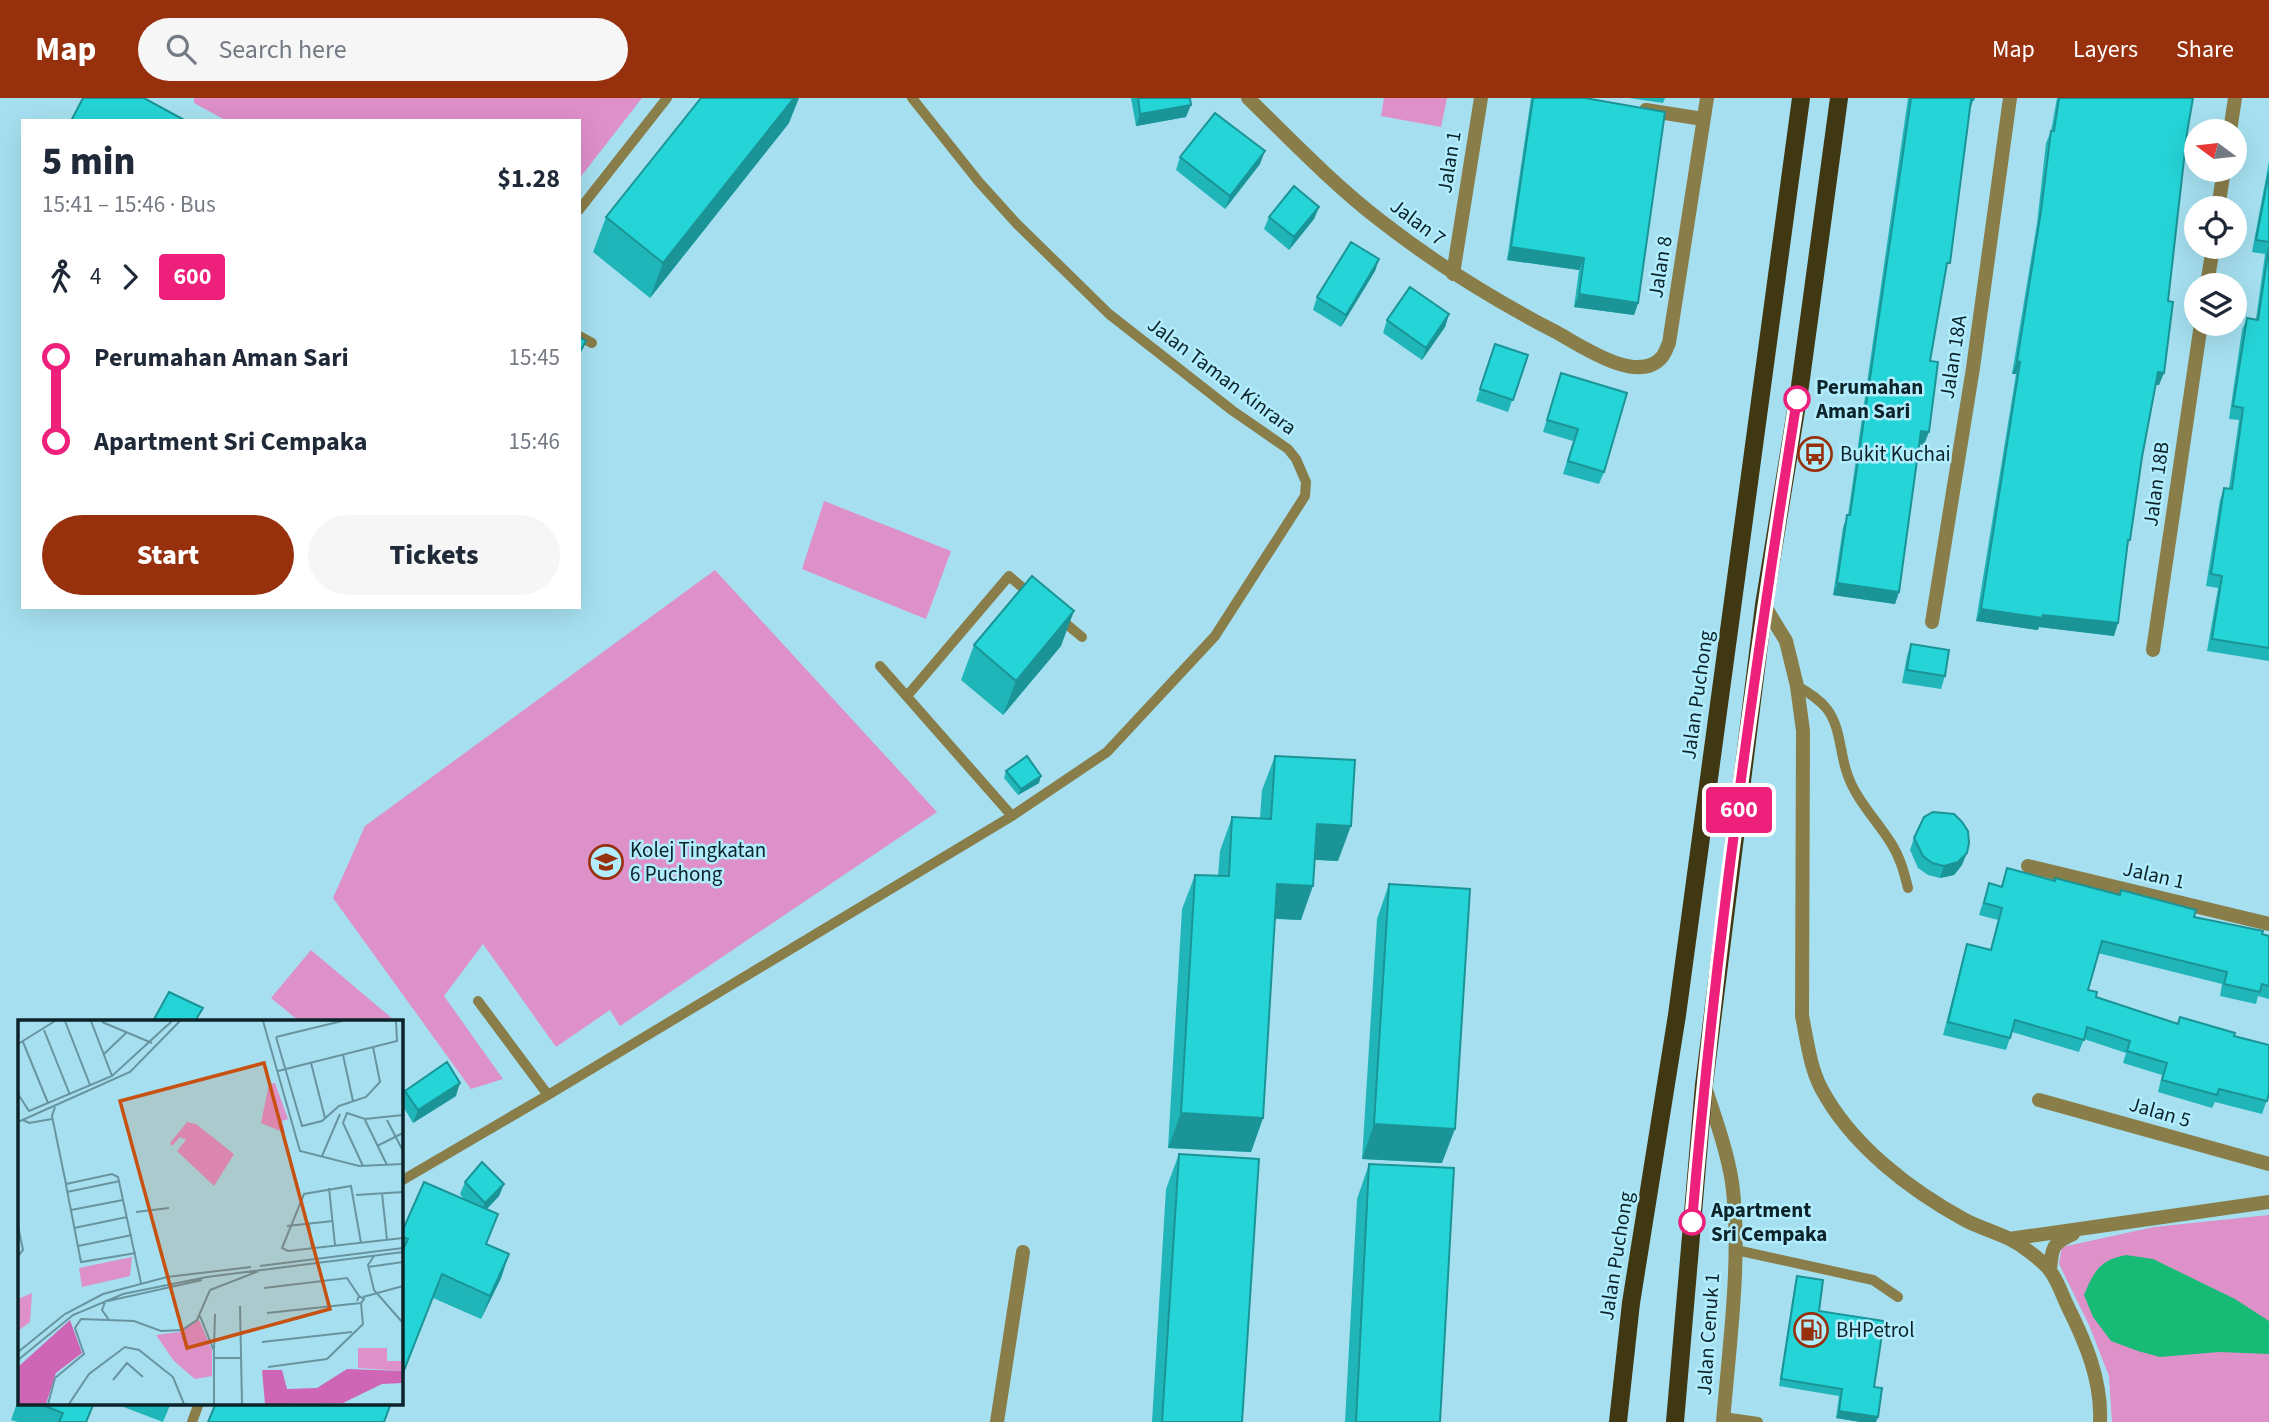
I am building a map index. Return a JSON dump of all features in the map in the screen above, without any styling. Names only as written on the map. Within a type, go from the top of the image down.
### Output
[{"type":"main road","name":"Jalan Puchong","points":[[1618,1422],[1631,1303],[1677,1015],[1801,98]]},
{"type":"main road","points":[[1675,1422],[1704,1085],[1764,605],[1800,386],[1839,98]]},
{"type":"street","name":"Jalan 7","points":[[1248,98],[1312,161],[1379,220],[1453,274],[1586,348]]},
{"type":"street","name":"Jalan 1","points":[[1453,274],[1481,98]]},
{"type":"street","name":"Jalan 8","points":[[1586,348],[1632,368],[1649,366],[1662,358],[1669,343],[1707,98]]},
{"type":"street","name":"Jalan 18A","points":[[1932,622],[1973,368],[2010,98]]},
{"type":"street","points":[[2232,119],[2235,98]]},
{"type":"street","points":[[1628,107],[1703,119]]},
{"type":"street","name":"Jalan 18B","points":[[2153,650],[2199,336]]},
{"type":"street","points":[[1764,605],[1786,640],[1797,686],[1803,731],[1802,1016],[1821,1088],[1867,1148],[1905,1182],[1966,1220],[2025,1248],[2050,1270],[2087,1344],[2096,1381],[2100,1422]]},
{"type":"street","name":"Jalan 1","points":[[2028,866],[2269,924]]},
{"type":"street","name":"Jalan Cenuk 1","points":[[1704,1085],[1732,1182],[1735,1250],[1723,1420]]},
{"type":"street","name":"Jalan 5","points":[[2039,1100],[2269,1164]]},
{"type":"street","points":[[2009,1239],[2269,1202]]},
{"type":"street","points":[[2050,1270],[2053,1247],[2059,1240],[2081,1230]]},
{"type":"street","points":[[997,1422],[1023,1252]]},
{"type":"lane","points":[[581,207],[667,98]]},
{"type":"lane","name":"Jalan Taman Kinrara","points":[[402,1180],[1012,816],[1107,752],[1215,636],[1298,510],[1306,482],[1296,459],[1288,449],[1223,403],[1108,314],[1016,223],[979,182],[912,98]]},
{"type":"lane","points":[[581,337],[593,343]]},
{"type":"lane","points":[[907,696],[1009,576],[1040,602]]},
{"type":"lane","points":[[1051,611],[1082,637]]},
{"type":"lane","points":[[880,666],[1012,816]]},
{"type":"lane","points":[[1797,686],[1827,709],[1835,723],[1846,773],[1865,807],[1891,843],[1901,863],[1908,888]]},
{"type":"lane","points":[[478,1000],[548,1095]]},
{"type":"lane","points":[[1735,1250],[1873,1280],[1898,1297]]},
{"type":"lane","points":[[192,1422],[199,1404]]},
{"type":"lane","points":[[1723,1420],[1758,1422]]},
{"type":"shaded area","points":[[194,98],[642,98],[581,176],[581,119],[223,119],[194,103]]},
{"type":"shaded area","points":[[1384,98],[1447,98],[1441,127],[1381,116]]},
{"type":"shaded area","points":[[824,501],[951,551],[926,619],[802,569]]},
{"type":"shaded area","name":"Kolej Tingkatan 6 Puchong","points":[[715,570],[937,812],[620,1026],[610,1010],[556,1047],[483,944],[444,996],[503,1079],[471,1089],[333,898],[365,826]]},
{"type":"shaded area","points":[[311,950],[394,1020],[298,1020],[271,998]]},
{"type":"shaded area","points":[[2269,1215],[2269,1422],[2112,1422],[2109,1376],[2089,1325],[2059,1264],[2062,1247],[2154,1227]]},
{"type":"shaded area","points":[[2126,1255],[2153,1259],[2235,1299],[2269,1321],[2269,1354],[2219,1352],[2160,1357],[2111,1341],[2093,1317],[2084,1295],[2099,1268],[2110,1260]]},
{"type":"building","points":[[83,98],[144,98],[182,119],[72,119]]},
{"type":"building","points":[[701,98],[794,98],[663,263],[606,217]]},
{"type":"building","points":[[1138,98],[1190,98],[1191,105],[1140,114]]},
{"type":"building","points":[[1533,98],[1585,98],[1665,112],[1638,303],[1579,294],[1584,258],[1511,247]]},
{"type":"building","points":[[1911,98],[1974,98],[1971,100],[1950,263],[1947,263],[1930,361],[1938,362],[1929,432],[1921,431],[1899,592],[1837,583],[1847,515],[1850,515]]},
{"type":"building","points":[[2059,98],[2193,98],[2189,119],[2184,119],[2184,160],[2168,301],[2173,302],[2164,373],[2158,372],[2142,457],[2118,623],[2043,615],[2042,618],[1981,609],[2020,362],[2017,361],[2051,131],[2054,131]]},
{"type":"building","points":[[1215,113],[1265,151],[1230,196],[1180,157]]},
{"type":"building","points":[[2269,172],[2269,242],[2256,240]]},
{"type":"building","points":[[1294,186],[1319,207],[1294,237],[1269,217]]},
{"type":"building","points":[[1351,242],[1379,259],[1346,315],[1317,297]]},
{"type":"building","points":[[2269,246],[2269,648],[2212,639],[2222,576],[2211,574],[2224,488],[2232,489],[2243,408],[2233,406],[2244,336],[2247,336],[2247,318],[2258,320]]},
{"type":"building","points":[[1410,287],[1449,314],[1426,348],[1387,320]]},
{"type":"building","points":[[1495,344],[1528,355],[1513,400],[1480,389]]},
{"type":"building","points":[[1561,373],[1627,393],[1604,472],[1568,461],[1578,429],[1547,420]]},
{"type":"building","points":[[1032,576],[1074,611],[1016,681],[974,645]]},
{"type":"building","points":[[1911,644],[1949,650],[1945,676],[1907,670]]},
{"type":"building","points":[[1027,756],[1041,776],[1021,789],[1006,771]]},
{"type":"building","points":[[1275,756],[1355,760],[1351,826],[1317,824],[1313,886],[1277,884],[1263,1118],[1181,1113],[1195,875],[1229,876],[1232,817],[1271,819]]},
{"type":"building","points":[[1933,812],[1954,814],[1968,831],[1967,853],[1958,862],[1944,866],[1932,863],[1923,856],[1914,838],[1924,817]]},
{"type":"building","points":[[2007,868],[2120,895],[2121,890],[2196,910],[2194,917],[2263,931],[2262,934],[2269,936],[2269,986],[2262,984],[2260,992],[2224,984],[2227,972],[2102,941],[2088,990],[2097,992],[2096,997],[2178,1024],[2180,1017],[2269,1045],[2267,1101],[2219,1089],[2217,1095],[2162,1080],[2167,1063],[2127,1051],[2130,1041],[2087,1027],[2084,1040],[2015,1020],[2010,1038],[1948,1022],[1967,944],[1991,950],[2002,908],[1984,903],[1989,883],[2002,887]]},
{"type":"building","points":[[1389,884],[1470,889],[1455,1129],[1374,1124]]},
{"type":"building","points":[[169,992],[203,1008],[196,1020],[154,1020]]},
{"type":"building","points":[[447,1062],[460,1083],[418,1110],[405,1091]]},
{"type":"building","points":[[1179,1154],[1259,1159],[1242,1422],[1162,1422]]},
{"type":"building","points":[[482,1162],[504,1184],[485,1203],[465,1182]]},
{"type":"building","points":[[1369,1164],[1454,1168],[1440,1422],[1356,1422]]},
{"type":"building","points":[[424,1182],[498,1214],[486,1244],[509,1254],[490,1296],[442,1274],[402,1375],[402,1252],[408,1239],[402,1236]]},
{"type":"building","points":[[1797,1276],[1823,1280],[1819,1311],[1884,1321],[1874,1387],[1882,1388],[1878,1417],[1839,1411],[1842,1389],[1781,1379]]},
{"type":"building","points":[[40,1404],[94,1404],[86,1422],[59,1422],[63,1413]]},
{"type":"building","points":[[216,1404],[391,1404],[384,1422],[208,1422]]},
{"type":"bus line","name":"600","points":[[1692,1222],[1704,1085],[1764,605],[1797,399]]},
{"type":"place","name":"Perumahan Aman Sari","points":[[1797,399]]},
{"type":"place","name":"Bukit Kuchai","points":[[1815,454]]},
{"type":"place","name":"Kolej Tingkatan 6 Puchong","points":[[606,862]]},
{"type":"place","name":"Apartment Sri Cempaka","points":[[1692,1222]]},
{"type":"place","name":"BHPetrol","points":[[1811,1330]]}]
